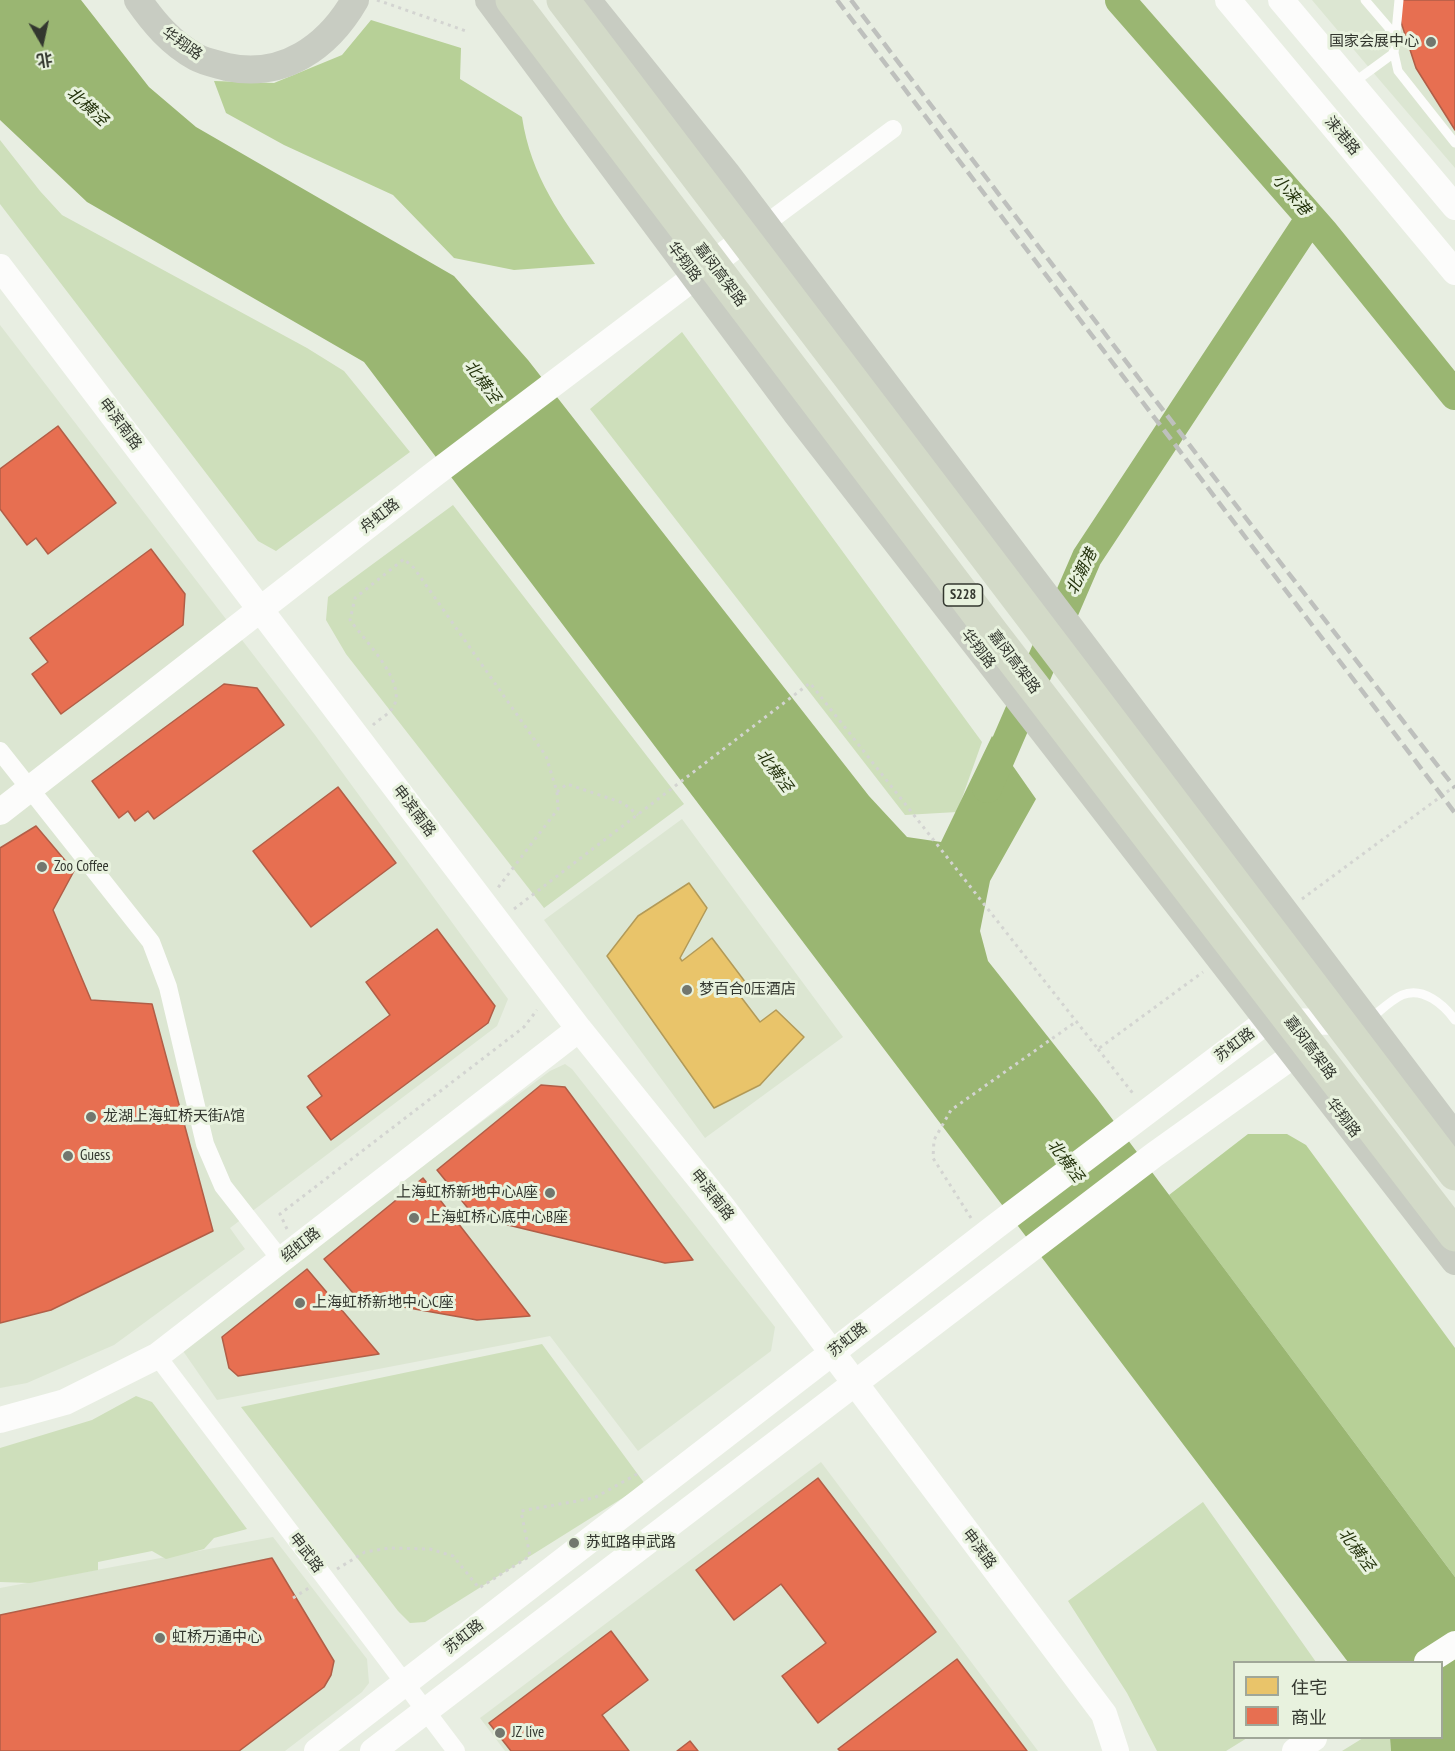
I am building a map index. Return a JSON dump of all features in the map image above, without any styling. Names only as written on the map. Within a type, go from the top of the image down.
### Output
[{"type":"highway","name":"嘉闵高架路","points":[[512,0],[1417,1188],[1455,1234]]},
{"type":"highway","name":"S228","points":[[563,0],[1454,1163]]},
{"type":"highway","points":[[1417,1188],[1455,1262]]},
{"type":"main road","name":"华翔路","points":[[138,0],[159,28],[198,59],[238,69],[261,69],[297,60],[330,36],[355,0]]},
{"type":"main road","name":"华翔路","points":[[489,0],[696,279],[1006,685],[1455,1262]]},
{"type":"main road","points":[[587,0],[764,225],[1366,1022],[1454,1163]]},
{"type":"main road","name":"涞港路","points":[[1228,0],[1455,272]]},
{"type":"main road","points":[[1281,0],[1455,207]]},
{"type":"main road","name":"舟虹路","points":[[0,813],[433,475],[696,279],[764,225]]},
{"type":"main road","name":"申滨南路","points":[[0,267],[357,737],[495,910],[579,1029],[724,1209],[831,1352]]},
{"type":"main road","name":"苏虹路","points":[[316,1751],[831,1352],[984,1223],[1131,1124],[1267,1021],[1366,1022]]},
{"type":"main road","points":[[373,1751],[856,1385],[1154,1155],[1294,1055],[1366,1022]]},
{"type":"main road","name":"绍虹路","points":[[0,1420],[65,1402],[157,1356],[579,1029]]},
{"type":"main road","name":"申滨路","points":[[831,1352],[1104,1714],[1116,1751]]},
{"type":"main road","points":[[1429,1661],[1455,1644]]},
{"type":"main road","points":[[1295,1751],[1311,1739]]},
{"type":"street","points":[[764,225],[893,129]]},
{"type":"street","points":[[0,751],[151,942],[168,987],[205,1144],[223,1186],[281,1260]]},
{"type":"street","name":"申武路","points":[[157,1356],[456,1751]]},
{"type":"lane","points":[[1365,0],[1389,28],[1398,71],[1407,86],[1455,143]]},
{"type":"lane","points":[[1351,84],[1394,53],[1399,0]]},
{"type":"lane","points":[[1366,1022],[1403,994],[1429,997],[1444,1006],[1455,1020]]},
{"type":"path","points":[[377,0],[466,31]]},
{"type":"path","points":[[357,737],[392,710],[398,696],[394,678],[350,620],[356,598],[404,559],[414,568],[546,756],[557,792],[558,809],[495,910]]},
{"type":"path","points":[[495,910],[638,815],[810,683],[1124,1081]]},
{"type":"path","points":[[557,792],[567,784],[622,803],[638,815]]},
{"type":"path","points":[[1301,899],[1455,786]]},
{"type":"path","points":[[1098,1049],[1204,971]]},
{"type":"path","points":[[289,1235],[280,1214],[524,1027],[538,1011],[535,1003]]},
{"type":"path","points":[[984,1223],[933,1158],[934,1140],[951,1110],[1077,1021]]},
{"type":"path","points":[[365,1552],[389,1548],[430,1549],[453,1556],[479,1588],[530,1556],[521,1511],[594,1498],[643,1472]]},
{"type":"shaded area","points":[[1312,0],[1455,0],[1455,168],[1371,70]]},
{"type":"shaded area","points":[[371,20],[461,48],[460,79],[522,117],[532,159],[540,177],[559,212],[595,264],[514,270],[454,258],[393,195],[284,145],[226,113],[214,81],[274,83],[342,55]]},
{"type":"shaded area","points":[[0,140],[62,215],[307,348],[344,371],[410,452],[276,551],[258,541],[0,204]]},
{"type":"shaded area","points":[[0,325],[315,735],[508,999],[497,1026],[230,1228],[245,1249],[114,1345],[27,1383],[0,1388]]},
{"type":"shaded area","points":[[682,332],[982,742],[957,812],[905,815],[590,409]]},
{"type":"shaded area","points":[[453,505],[684,804],[544,908],[346,654],[326,620],[328,597]]},
{"type":"shaded area","points":[[682,819],[843,1037],[705,1138],[544,920]]},
{"type":"shaded area","points":[[565,1064],[572,1069],[775,1327],[771,1351],[638,1451],[550,1336],[217,1400],[183,1351],[189,1340],[550,1071]]},
{"type":"shaded area","points":[[1248,1134],[1287,1134],[1306,1145],[1455,1348],[1455,1577],[1169,1195]]},
{"type":"shaded area","points":[[542,1344],[645,1484],[425,1622],[410,1623],[398,1611],[241,1407]]},
{"type":"shaded area","points":[[136,1396],[152,1402],[247,1529],[214,1538],[204,1549],[166,1559],[152,1551],[98,1562],[98,1570],[30,1583],[0,1582],[0,1448],[92,1420]]},
{"type":"shaded area","points":[[821,1462],[1038,1751],[505,1751],[480,1718]]},
{"type":"shaded area","points":[[1203,1502],[1315,1661],[1233,1661],[1233,1739],[1245,1739],[1226,1751],[1157,1751],[1127,1693],[1068,1601]]},
{"type":"shaded area","name":"虹桥万通中心","points":[[273,1537],[367,1659],[369,1683],[362,1692],[285,1751],[0,1751],[0,1588]]},
{"type":"shaded area","points":[[1361,1739],[1390,1739],[1391,1751],[1342,1751]]},
{"type":"water","name":"北横泾","points":[[0,0],[81,0],[149,87],[196,127],[454,276],[528,360],[869,796],[907,837],[941,842],[992,736],[1036,799],[990,881],[980,931],[988,961],[1098,1100],[1455,1577],[1455,1751],[1391,1751],[1390,1739],[1443,1739],[1443,1661],[1347,1661],[364,362],[87,202],[0,120]]},
{"type":"building: 住宅","name":"梦百合0压酒店","points":[[689,883],[707,908],[680,958],[682,961],[712,938],[746,983],[741,997],[760,1022],[776,1010],[804,1037],[760,1085],[714,1108],[607,956],[638,916]]},
{"type":"building: 商业","name":"国家会展中心","points":[[1399,0],[1455,0],[1455,130],[1416,68],[1399,16]]},
{"type":"building: 商业","points":[[58,426],[116,503],[48,554],[36,538],[27,545],[0,509],[0,469]]},
{"type":"building: 商业","points":[[151,549],[185,594],[183,625],[61,714],[32,674],[48,662],[30,638]]},
{"type":"building: 商业","points":[[224,684],[257,688],[284,725],[154,819],[148,811],[135,821],[128,811],[119,818],[92,781]]},
{"type":"building: 商业","points":[[338,787],[396,863],[311,927],[253,851]]},
{"type":"building: 商业","name":"龙湖上海虹桥天街A馆","points":[[36,826],[74,871],[53,910],[91,1000],[152,1004],[213,1231],[51,1310],[0,1323],[0,848]]},
{"type":"building: 商业","points":[[437,929],[495,1006],[488,1023],[331,1140],[307,1107],[322,1096],[308,1076],[390,1015],[366,982]]},
{"type":"building: 商业","name":"上海虹桥新地中心A座","points":[[541,1085],[565,1087],[693,1260],[665,1263],[475,1217],[437,1170]]},
{"type":"building: 商业","name":"上海虹桥心底中心B座","points":[[423,1178],[530,1316],[477,1320],[358,1299],[324,1259]]},
{"type":"building: 商业","name":"上海虹桥新地中心C座","points":[[307,1269],[379,1354],[238,1376],[229,1368],[222,1337]]},
{"type":"building: 商业","points":[[818,1478],[936,1632],[818,1723],[782,1676],[826,1643],[781,1584],[734,1620],[696,1570]]},
{"type":"building: 商业","name":"虹桥万通中心","points":[[272,1558],[334,1661],[331,1675],[324,1687],[239,1751],[0,1751],[0,1615]]},
{"type":"building: 商业","points":[[611,1631],[648,1680],[602,1715],[629,1751],[511,1751],[489,1723]]},
{"type":"building: 商业","points":[[957,1659],[1027,1751],[840,1751],[838,1749]]},
{"type":"building: 商业","points":[[690,1741],[698,1751],[677,1751]]},
{"type":"waterway","name":"小涞港","points":[[1120,0],[1324,233],[1455,395]]},
{"type":"waterway","name":"北潮港","points":[[987,788],[1087,557],[1310,219]]},
{"type":"railway","points":[[837,0],[1455,813]]},
{"type":"railway","points":[[851,0],[1201,460],[1455,788]]},
{"type":"place","name":"国家会展中心","points":[[1431,42]]},
{"type":"place","name":"Zoo Coffee","points":[[42,867]]},
{"type":"place","name":"梦百合0压酒店","points":[[687,990]]},
{"type":"place","name":"龙湖上海虹桥天街A馆","points":[[91,1117]]},
{"type":"place","name":"Guess","points":[[68,1156]]},
{"type":"place","name":"上海虹桥新地中心A座","points":[[550,1193]]},
{"type":"place","name":"上海虹桥心底中心B座","points":[[414,1218]]},
{"type":"place","name":"上海虹桥新地中心C座","points":[[300,1303]]},
{"type":"place","name":"苏虹路申武路","points":[[574,1543]]},
{"type":"place","name":"虹桥万通中心","points":[[160,1638]]},
{"type":"place","name":"JZ live","points":[[500,1733]]}]
